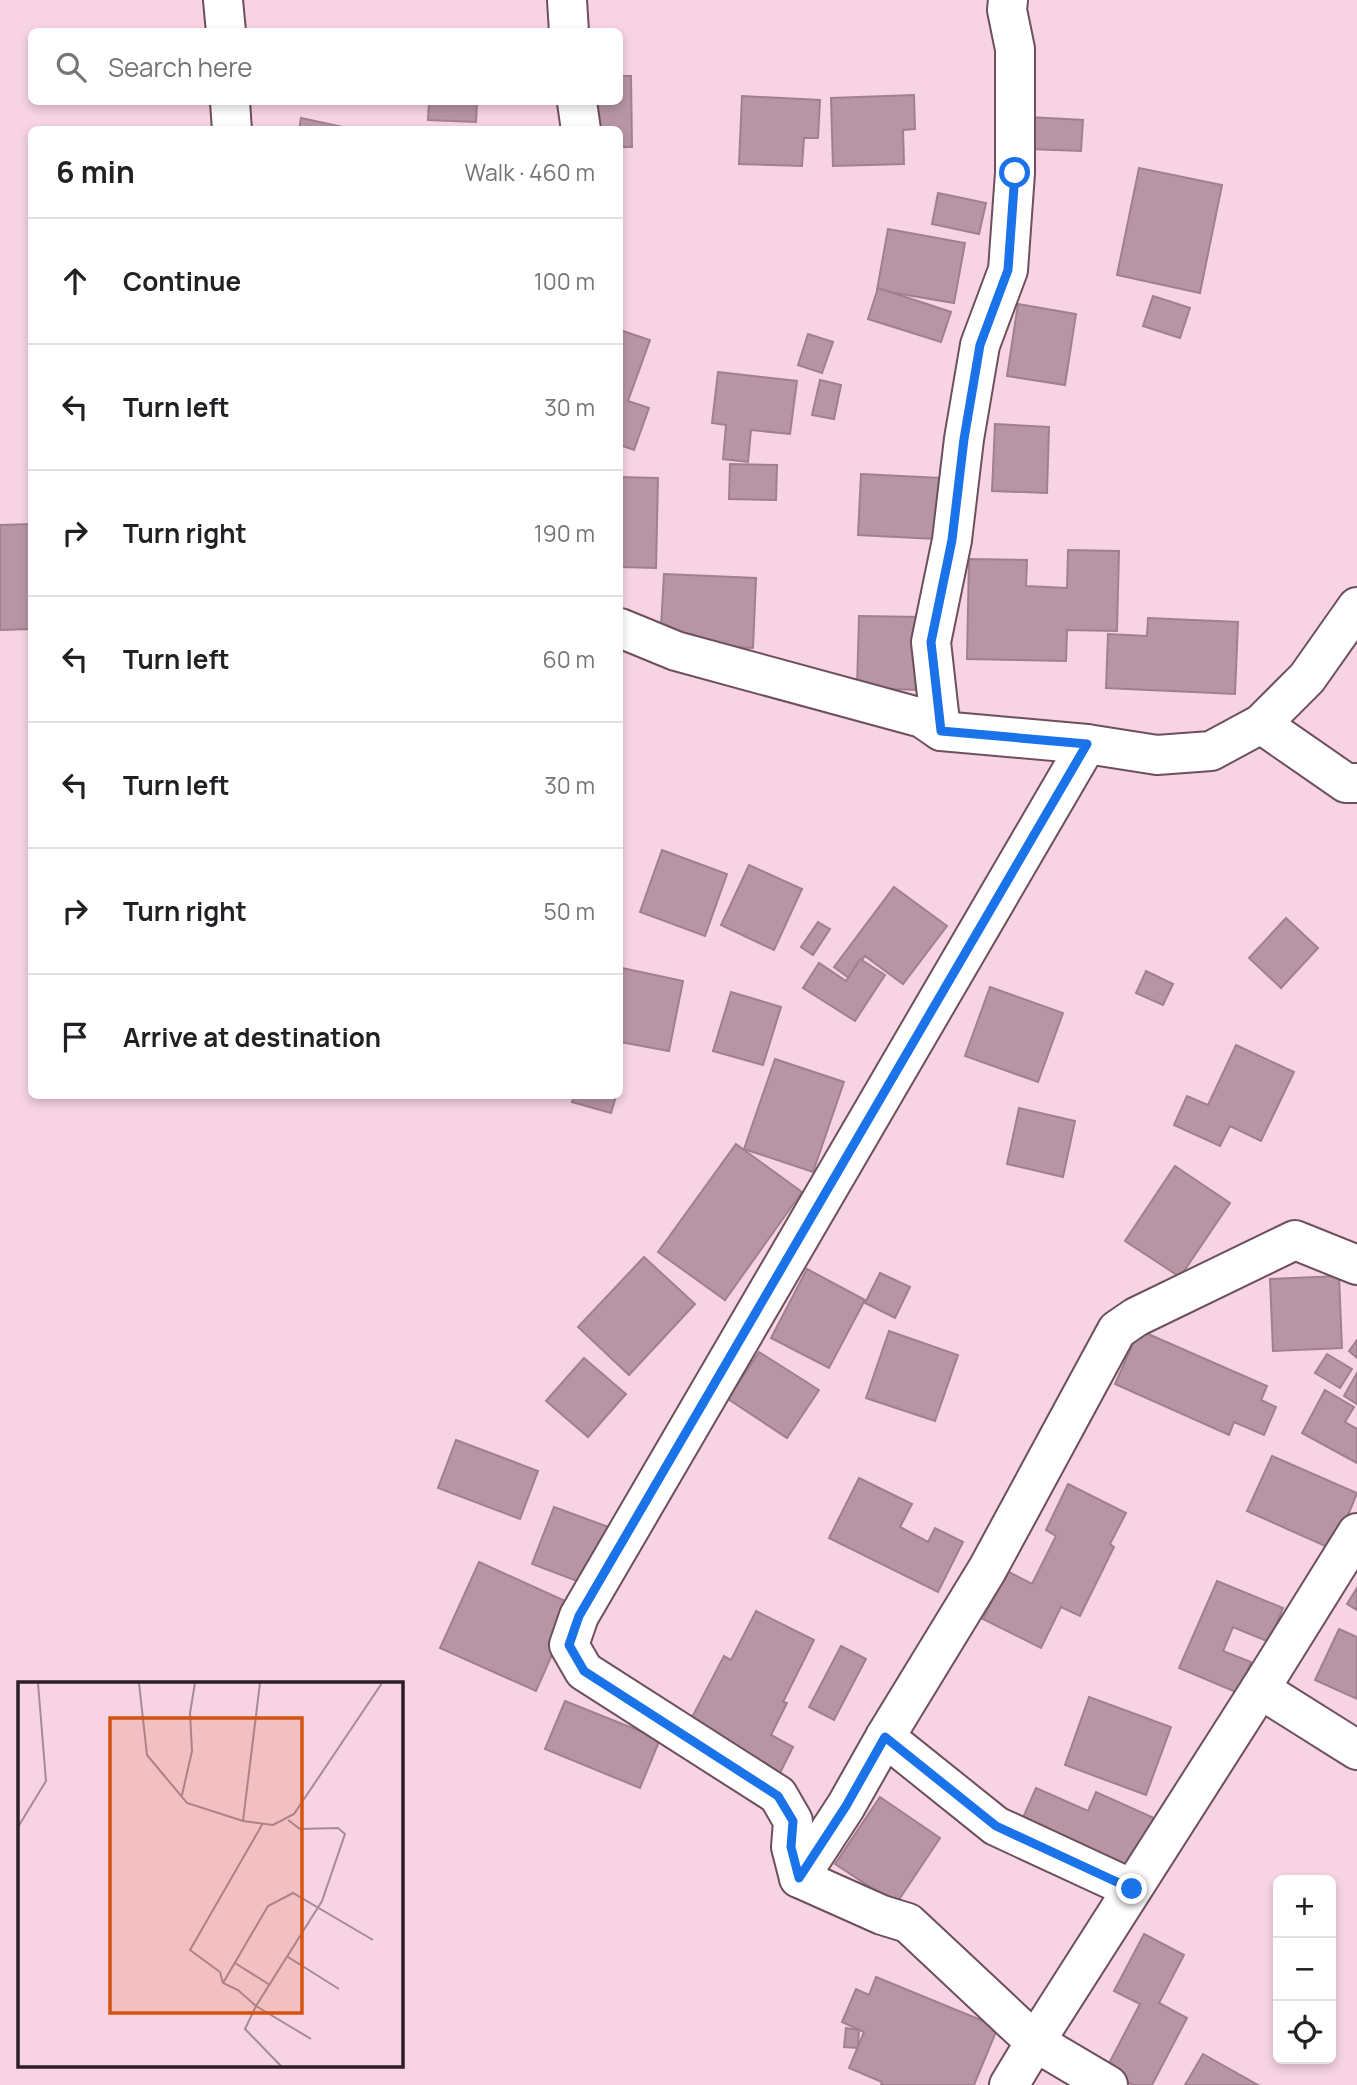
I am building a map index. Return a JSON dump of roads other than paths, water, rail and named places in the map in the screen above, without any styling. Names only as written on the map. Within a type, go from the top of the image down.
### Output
[{"type":"street","points":[[223,0],[226,28]]},
{"type":"street","points":[[566,0],[569,28]]},
{"type":"street","points":[[941,731],[931,642],[952,540],[964,439],[980,345],[1008,270],[1015,173],[1015,50],[1007,9],[1008,0]]},
{"type":"street","points":[[230,105],[232,126]]},
{"type":"street","points":[[577,105],[580,126]]},
{"type":"street","points":[[623,629],[676,651],[922,718],[941,731],[1087,744],[1157,755],[1211,751],[1261,724],[1307,678],[1357,607]]},
{"type":"street","points":[[1261,724],[1346,783],[1357,783]]},
{"type":"street","points":[[799,1878],[791,1847],[793,1821],[778,1796],[584,1671],[569,1645],[579,1616],[1087,744]]},
{"type":"street","points":[[799,1878],[846,1806],[987,1570],[1117,1330],[1136,1317],[1294,1240],[1357,1265]]},
{"type":"street","points":[[1009,2085],[1357,1533]]},
{"type":"street","points":[[1260,1689],[1357,1750]]},
{"type":"street","points":[[885,1737],[996,1826],[1132,1889]]},
{"type":"street","points":[[799,1878],[882,1915],[908,1923],[1035,2042],[1108,2085]]}]
